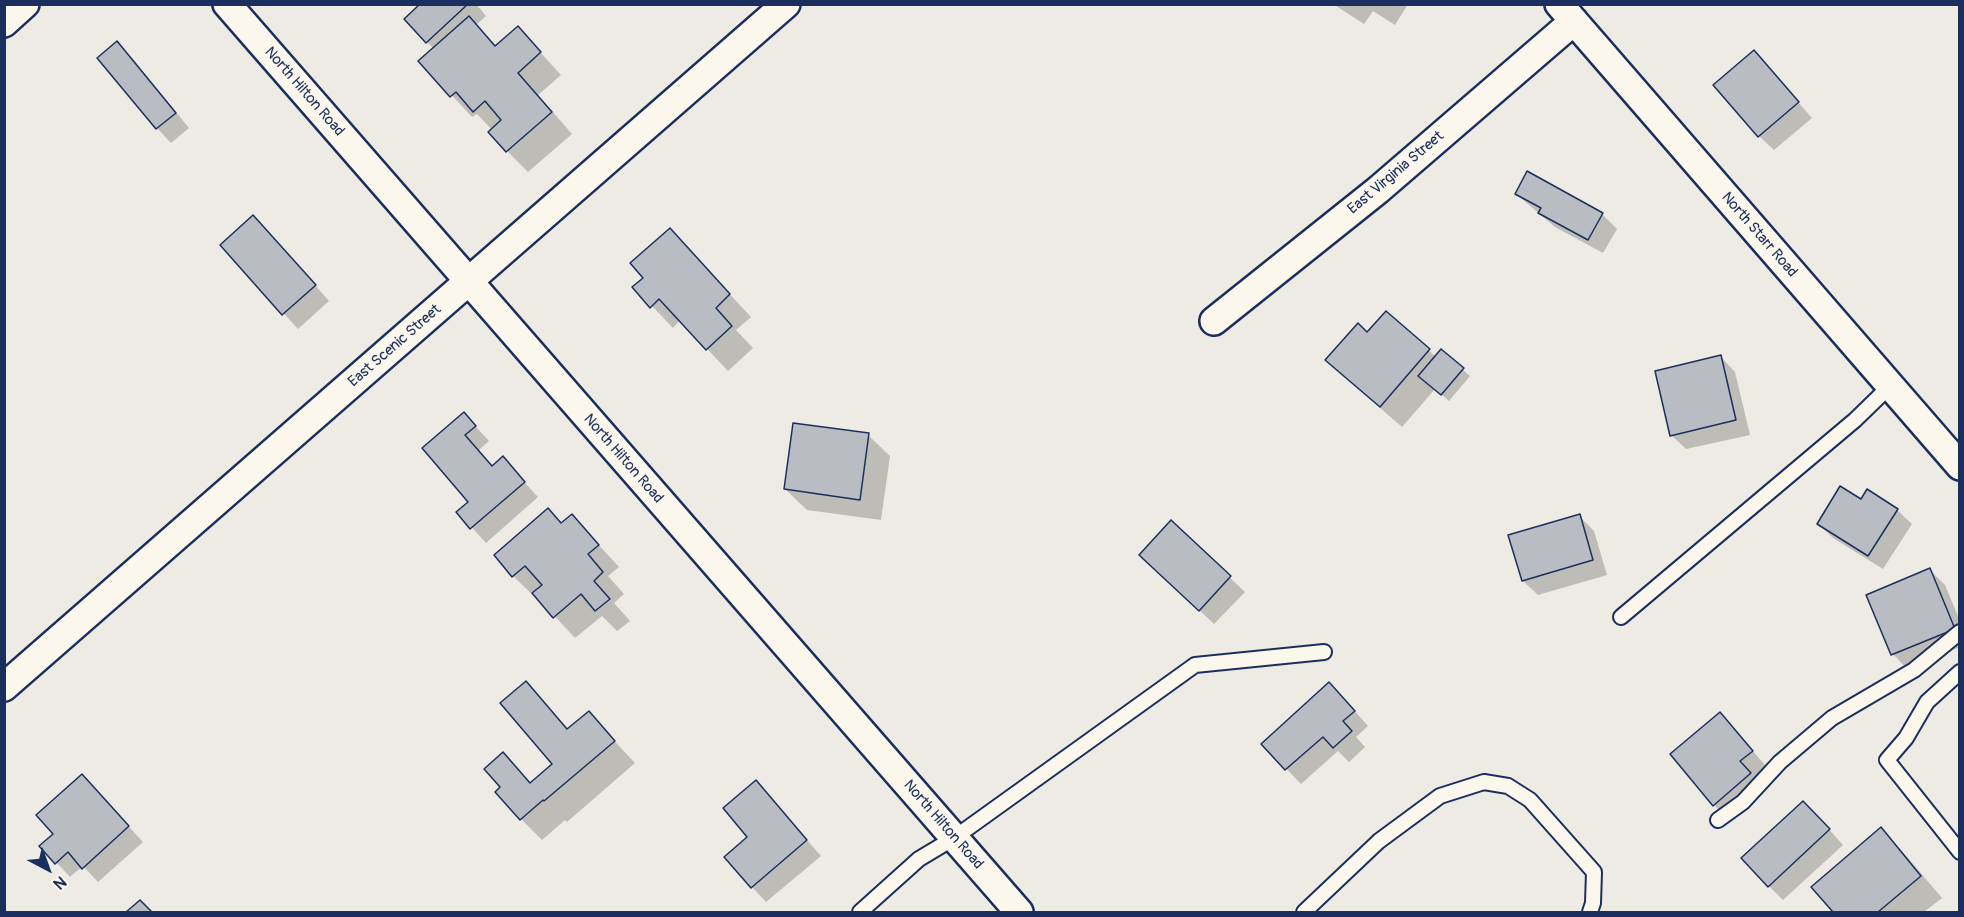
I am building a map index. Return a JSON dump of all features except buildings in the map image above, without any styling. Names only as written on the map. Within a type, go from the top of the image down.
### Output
[{"type":"street","points":[[4,23],[26,4]]},
{"type":"street","name":"North Hilton Road","points":[[227,4],[1019,912]]},
{"type":"street","name":"East Scenic Street","points":[[4,687],[786,4]]},
{"type":"street","name":"East Virginia Street","points":[[1214,321],[1378,190],[1566,13]]},
{"type":"street","name":"North Starr Road","points":[[1566,13],[1959,466]]},
{"type":"lane","points":[[1622,617],[1846,428],[1890,386]]},
{"type":"lane","points":[[1718,820],[1743,802],[1780,762],[1832,718],[1914,670],[1959,632]]},
{"type":"lane","points":[[860,912],[918,859],[954,838],[1195,664],[1324,652]]},
{"type":"lane","points":[[1959,672],[1927,702],[1906,738],[1887,760],[1959,852]]},
{"type":"lane","points":[[1304,912],[1379,841],[1440,796],[1484,782],[1508,786],[1530,800],[1594,872],[1593,903],[1590,912]]}]
